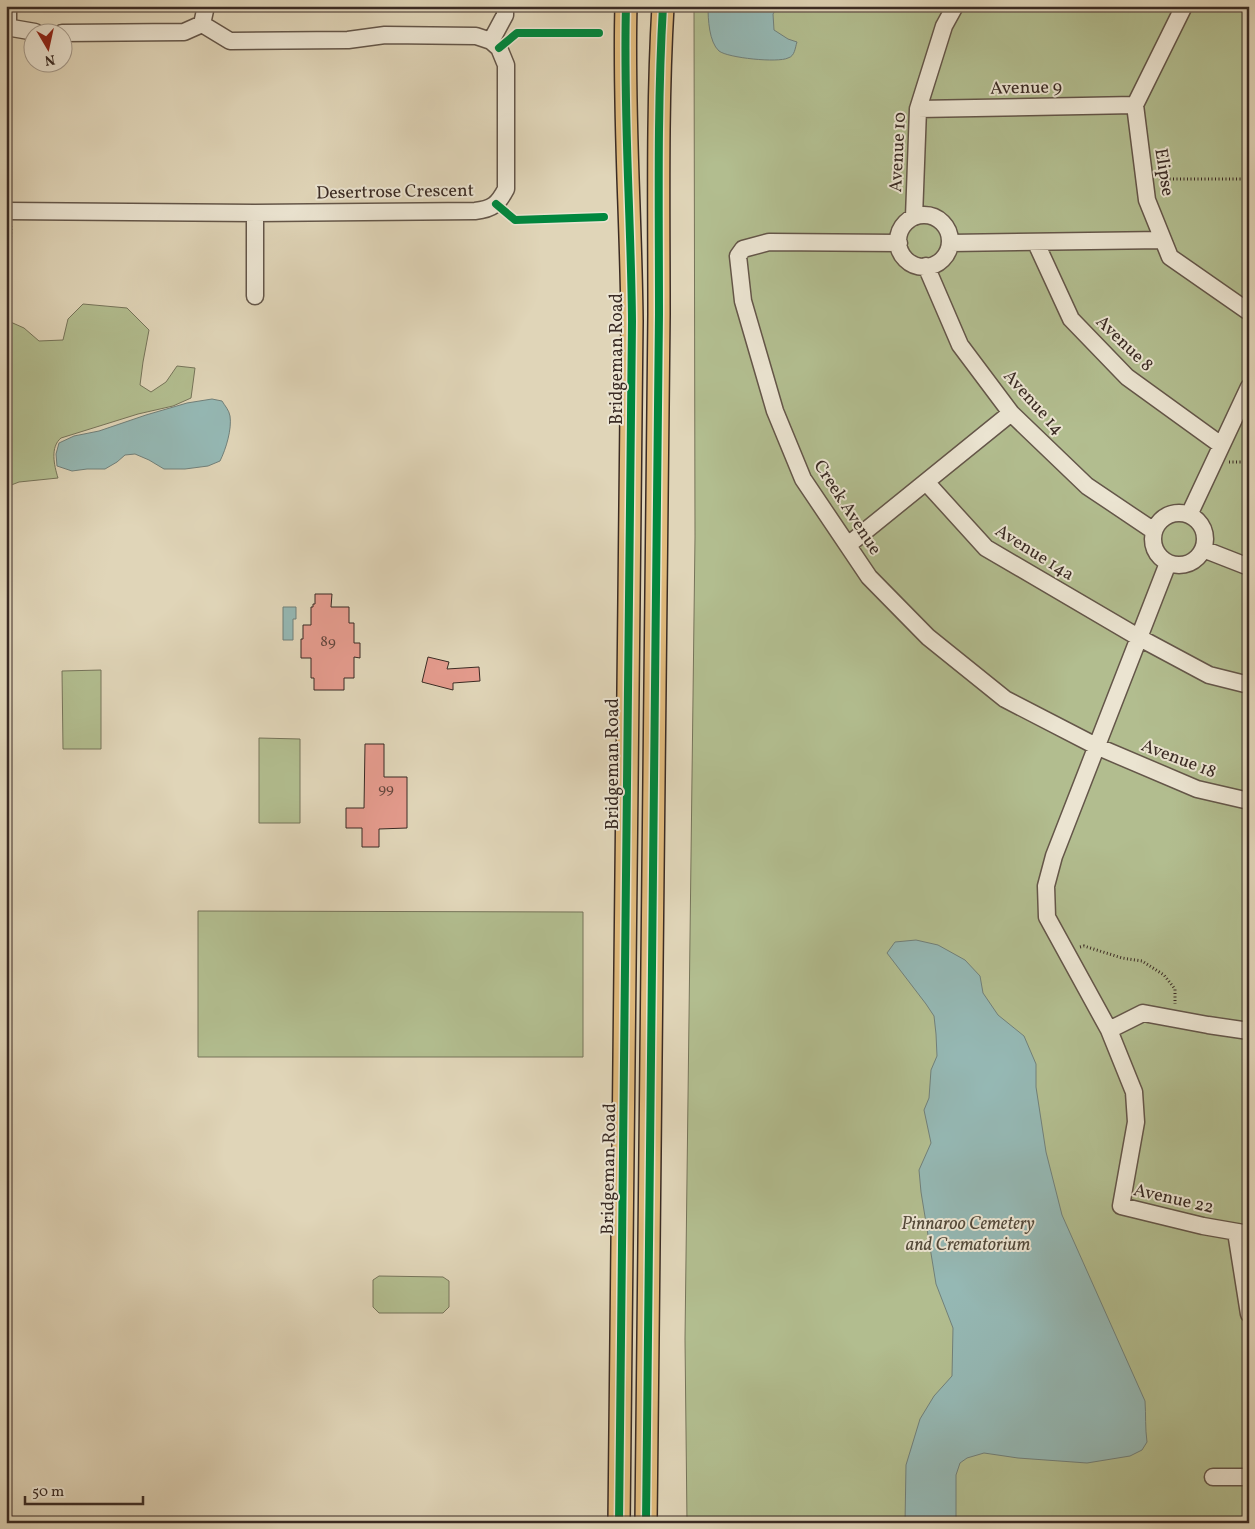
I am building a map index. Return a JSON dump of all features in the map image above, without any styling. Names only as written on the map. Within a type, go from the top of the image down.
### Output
[{"type":"main road","name":"Bridgeman Road","points":[[619,1523],[632,321],[626,6]]},
{"type":"main road","points":[[646,1523],[659,324],[660,63],[663,6]]},
{"type":"main road","points":[[626,65],[660,63]]},
{"type":"street","points":[[8,6],[7,27],[22,30]]},
{"type":"street","points":[[202,24],[206,6]]},
{"type":"street","points":[[202,24],[230,41],[348,40],[385,35],[476,36],[491,41],[505,15],[505,6]]},
{"type":"street","name":"Avenue 10","points":[[914,217],[918,109],[944,26],[955,6]]},
{"type":"street","points":[[1135,105],[1184,6]]},
{"type":"street","points":[[72,33],[184,32],[202,24]]},
{"type":"street","name":"Desertrose Crescent","points":[[9,211],[255,213],[488,210],[496,204],[506,189],[506,65],[499,48],[491,41]]},
{"type":"street","name":"Avenue 9","points":[[918,109],[1135,105]]},
{"type":"street","name":"Elipse","points":[[1135,105],[1148,200],[1170,257],[1249,312]]},
{"type":"street","points":[[255,213],[255,296]]},
{"type":"street","points":[[931,216],[946,226],[950,243],[948,252],[935,264],[926,266],[913,264],[906,259],[901,251],[898,243],[901,229],[906,222],[914,217],[931,216]]},
{"type":"street","points":[[950,243],[1163,240]]},
{"type":"street","name":"Creek Avenue","points":[[898,243],[769,242],[742,249],[738,256],[743,302],[775,411],[803,479],[869,577],[928,637],[1005,699],[1096,746]]},
{"type":"street","name":"Avenue 8","points":[[1036,243],[1071,319],[1127,377],[1221,445]]},
{"type":"street","name":"Avenue 14","points":[[926,266],[960,345],[1011,413],[1087,486],[1154,531]]},
{"type":"street","points":[[1189,515],[1249,387]]},
{"type":"street","points":[[848,545],[1011,413]]},
{"type":"street","name":"Avenue 14a","points":[[926,482],[986,548],[1138,637],[1209,675],[1249,685]]},
{"type":"street","points":[[1180,513],[1189,515],[1201,524],[1205,540],[1203,549],[1198,557],[1191,562],[1176,565],[1168,563],[1156,552],[1152,540],[1154,531],[1161,520],[1168,515],[1180,513]]},
{"type":"street","points":[[1203,549],[1249,567]]},
{"type":"street","points":[[1168,563],[1054,856],[1046,886],[1047,917],[1109,1030],[1143,1013],[1249,1031]]},
{"type":"street","name":"Avenue 18","points":[[1096,746],[1197,789],[1249,802]]},
{"type":"street","name":"Avenue 22","points":[[1109,1030],[1134,1092],[1136,1122],[1121,1206],[1203,1226],[1242,1233]]},
{"type":"street","points":[[1242,1233],[1249,1314]]},
{"type":"street","points":[[1213,1477],[1249,1477]]},
{"type":"path","points":[[1144,179],[1249,179]]},
{"type":"path","points":[[8,300],[9,211]]},
{"type":"path","points":[[1064,950],[1084,946],[1122,958],[1142,961],[1164,975],[1176,988],[1176,1019]]},
{"type":"green space","name":"Pinnaroo Cemetery and Crematorium","points":[[694,6],[1249,6],[1249,1523],[687,1523],[685,1339],[695,537]]},
{"type":"green space","points":[[83,304],[127,308],[149,330],[140,385],[151,392],[166,382],[177,366],[195,368],[191,398],[173,406],[138,414],[61,438],[54,451],[54,462],[58,478],[19,482],[6,487],[6,320],[24,328],[39,341],[63,340],[68,319]]},
{"type":"green space","points":[[101,670],[101,749],[63,749],[62,671]]},
{"type":"green space","points":[[259,738],[300,739],[300,823],[259,823]]},
{"type":"green space","points":[[198,911],[583,912],[583,1057],[198,1057]]},
{"type":"green space","points":[[379,1276],[443,1277],[449,1281],[449,1307],[443,1313],[379,1313],[373,1307],[373,1280]]},
{"type":"water","points":[[708,6],[778,6],[773,14],[774,30],[788,39],[797,42],[793,54],[783,59],[764,60],[724,54],[716,47],[711,36]]},
{"type":"water","points":[[212,399],[222,401],[230,416],[228,439],[220,461],[208,466],[164,469],[135,454],[125,455],[105,469],[72,471],[57,466],[56,454],[59,443],[74,436],[99,431],[187,403]]},
{"type":"water","points":[[283,607],[296,607],[296,619],[293,619],[293,640],[283,640]]},
{"type":"water","points":[[916,940],[938,945],[965,960],[980,976],[983,993],[998,1015],[1024,1036],[1036,1064],[1036,1087],[1046,1152],[1062,1215],[1145,1401],[1147,1442],[1142,1450],[1130,1456],[1087,1463],[1018,1458],[984,1453],[967,1458],[960,1463],[956,1475],[956,1523],[905,1523],[906,1465],[920,1419],[934,1396],[952,1376],[953,1328],[936,1284],[919,1170],[931,1143],[924,1110],[929,1098],[931,1070],[937,1056],[934,1016],[887,953],[895,942]]},
{"type":"building","points":[[315,594],[332,594],[331,607],[349,607],[349,623],[354,623],[354,643],[360,643],[360,658],[354,657],[354,678],[344,678],[344,690],[314,690],[314,678],[311,678],[311,658],[301,658],[303,625],[311,625],[311,607],[315,604]]},
{"type":"building","points":[[428,657],[449,662],[447,669],[479,667],[480,681],[453,683],[453,690],[422,682]]},
{"type":"building","points":[[365,744],[384,744],[384,777],[407,777],[407,828],[379,829],[379,847],[362,847],[362,828],[346,828],[346,808],[364,808]]},
{"type":"cycle path","points":[[619,1523],[632,321],[625,45],[626,6]]},
{"type":"cycle path","points":[[646,1523],[659,314],[659,122],[663,6]]},
{"type":"cycle path","points":[[499,48],[517,33],[599,33]]},
{"type":"cycle path","points":[[496,204],[515,220],[604,217]]}]
